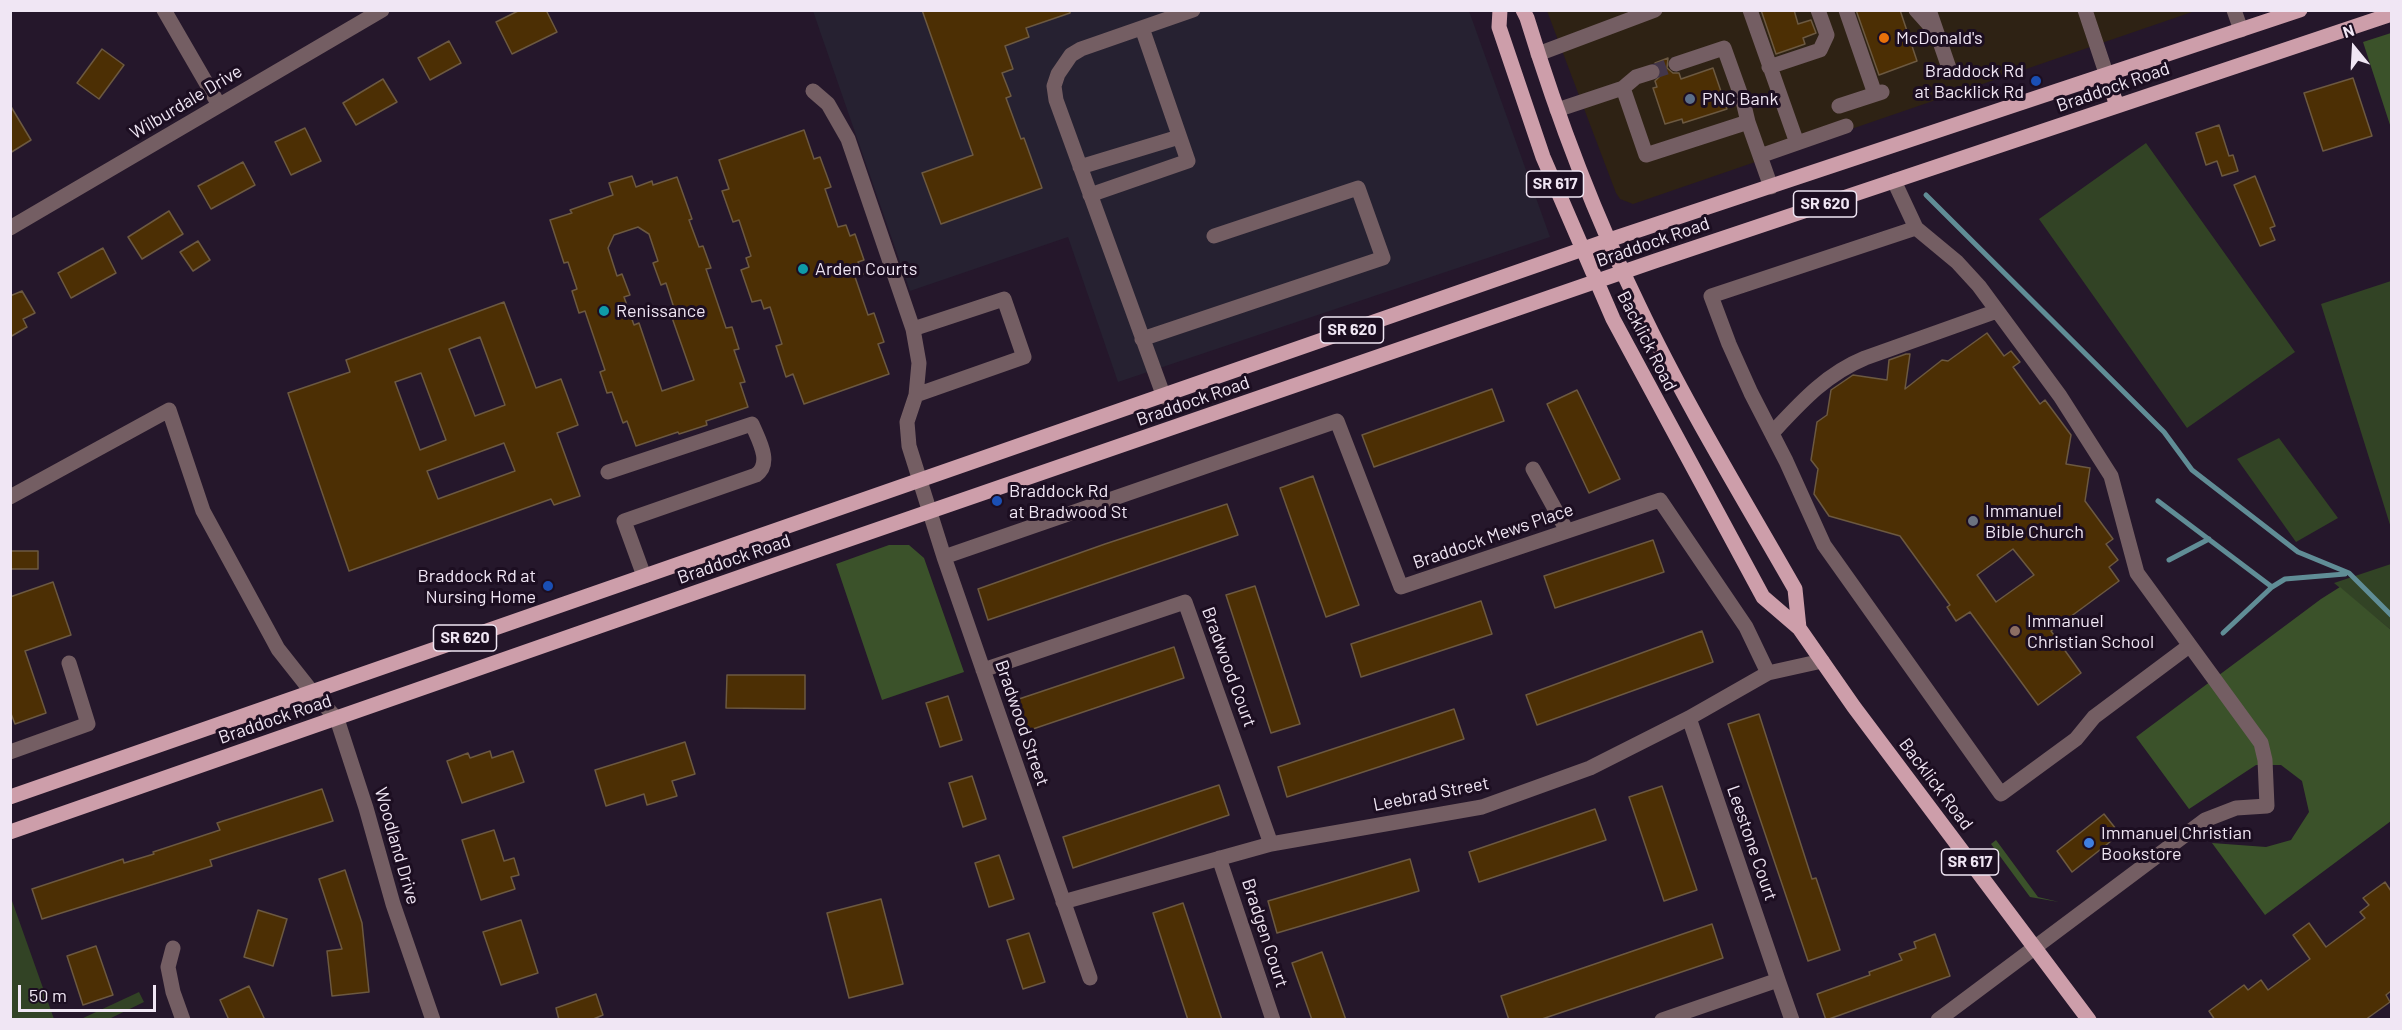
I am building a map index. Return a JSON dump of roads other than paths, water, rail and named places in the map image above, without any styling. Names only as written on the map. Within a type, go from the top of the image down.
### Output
[{"type":"main road","name":"Backlick Road","points":[[1500,10],[1499,27],[1521,96],[1543,157],[1596,282],[1655,401],[1763,597],[1799,628],[2089,1020]]},
{"type":"main road","name":"Backlick Road","points":[[1523,10],[1557,110],[1623,272],[1681,388],[1795,589],[1799,628]]},
{"type":"main road","name":"Braddock Road","points":[[10,797],[1164,397],[1582,249],[2300,10]]},
{"type":"main road","name":"Braddock Road","points":[[10,832],[1623,272],[2391,14]]},
{"type":"main road","points":[[2107,76],[2117,106]]},
{"type":"street","points":[[164,10],[219,105]]},
{"type":"street","name":"Wilburdale Drive","points":[[10,228],[382,10]]},
{"type":"street","points":[[1164,397],[1056,100],[1054,86],[1058,74],[1071,56],[1081,49],[1193,10]]},
{"type":"street","points":[[1538,54],[1655,10]]},
{"type":"street","points":[[1750,10],[1797,143]]},
{"type":"street","points":[[1769,67],[1820,50],[1827,35],[1818,10]]},
{"type":"street","points":[[1839,106],[1879,93],[1846,10]]},
{"type":"street","points":[[1916,10],[1937,33]]},
{"type":"street","points":[[1929,10],[1949,68]]},
{"type":"street","points":[[2085,10],[2107,76]]},
{"type":"street","points":[[2234,10],[2241,30]]},
{"type":"street","points":[[1090,195],[1188,161],[1142,28]]},
{"type":"street","points":[[1676,64],[1724,48],[1771,187]]},
{"type":"street","points":[[1557,110],[1623,88],[1636,77],[1652,72]]},
{"type":"street","points":[[1623,88],[1646,156],[1748,122]]},
{"type":"street","name":"Bradwood Street","points":[[813,91],[828,104],[848,139],[913,329],[919,363],[915,395],[907,422],[907,433],[920,481],[944,557],[1090,978]]},
{"type":"street","points":[[1760,156],[1846,126]]},
{"type":"street","points":[[1080,167],[1179,137]]},
{"type":"street","points":[[1894,181],[1916,228],[1957,262],[1979,286],[2060,396],[2111,476],[2135,569],[2261,743],[2265,760],[2266,806],[2236,808],[2205,820],[1938,1020]]},
{"type":"street","points":[[1142,339],[1383,258],[1358,188],[1214,236]]},
{"type":"street","points":[[1916,228],[1711,296],[1729,344],[1824,545],[2001,794],[2076,739],[2094,717],[2189,646]]},
{"type":"street","points":[[913,329],[1004,298],[1024,357],[915,395]]},
{"type":"street","points":[[1772,433],[1813,389],[1845,367],[1997,311]]},
{"type":"street","name":"Woodland Drive","points":[[10,497],[170,410],[203,511],[278,650],[337,719],[366,808],[393,904],[433,1020]]},
{"type":"street","name":"Braddock Mews Place","points":[[944,557],[1338,421],[1401,587],[1660,500],[1746,627],[1768,673]]},
{"type":"street","points":[[608,472],[752,424],[765,459],[764,468],[756,475],[624,521],[644,576]]},
{"type":"street","points":[[1533,469],[1567,531]]},
{"type":"street","name":"Bradwood Court","points":[[983,670],[1185,602],[1271,844]]},
{"type":"street","name":"Leebrad Street","points":[[1063,902],[1271,844],[1482,807],[1590,768],[1689,718],[1768,673],[1822,661]]},
{"type":"street","points":[[10,752],[88,724],[69,663]]},
{"type":"street","name":"Leestone Court","points":[[1689,718],[1792,1020]]},
{"type":"street","name":"Bradgen Court","points":[[1219,858],[1273,1020]]},
{"type":"street","points":[[173,948],[168,967],[173,992],[183,1020]]},
{"type":"street","points":[[1662,1020],[1778,980]]},
{"type":"waterway","points":[[1926,195],[2164,432],[2192,470],[2298,552],[2349,573],[2392,616]]},
{"type":"waterway","points":[[2158,501],[2272,587]]},
{"type":"waterway","points":[[2169,560],[2209,539]]},
{"type":"waterway","points":[[2223,633],[2272,587],[2285,579],[2345,574]]},
{"type":"tunnel","points":[[1652,72],[1676,64]]},
{"type":"place","name":"McDonald's","points":[[1884,38]]},
{"type":"place","name":"Braddock Rd at Backlick Rd","points":[[2036,81]]},
{"type":"place","name":"PNC Bank","points":[[1690,99]]},
{"type":"place","name":"Arden Courts","points":[[803,269]]},
{"type":"place","name":"Renissance","points":[[604,311]]},
{"type":"place","name":"Braddock Rd at Bradwood St","points":[[997,501]]},
{"type":"place","name":"Immanuel Bible Church","points":[[1973,521]]},
{"type":"place","name":"Braddock Rd at Nursing Home","points":[[548,586]]},
{"type":"place","name":"Immanuel Christian School","points":[[2015,631]]},
{"type":"place","name":"Immanuel Christian Bookstore","points":[[2089,843]]}]
